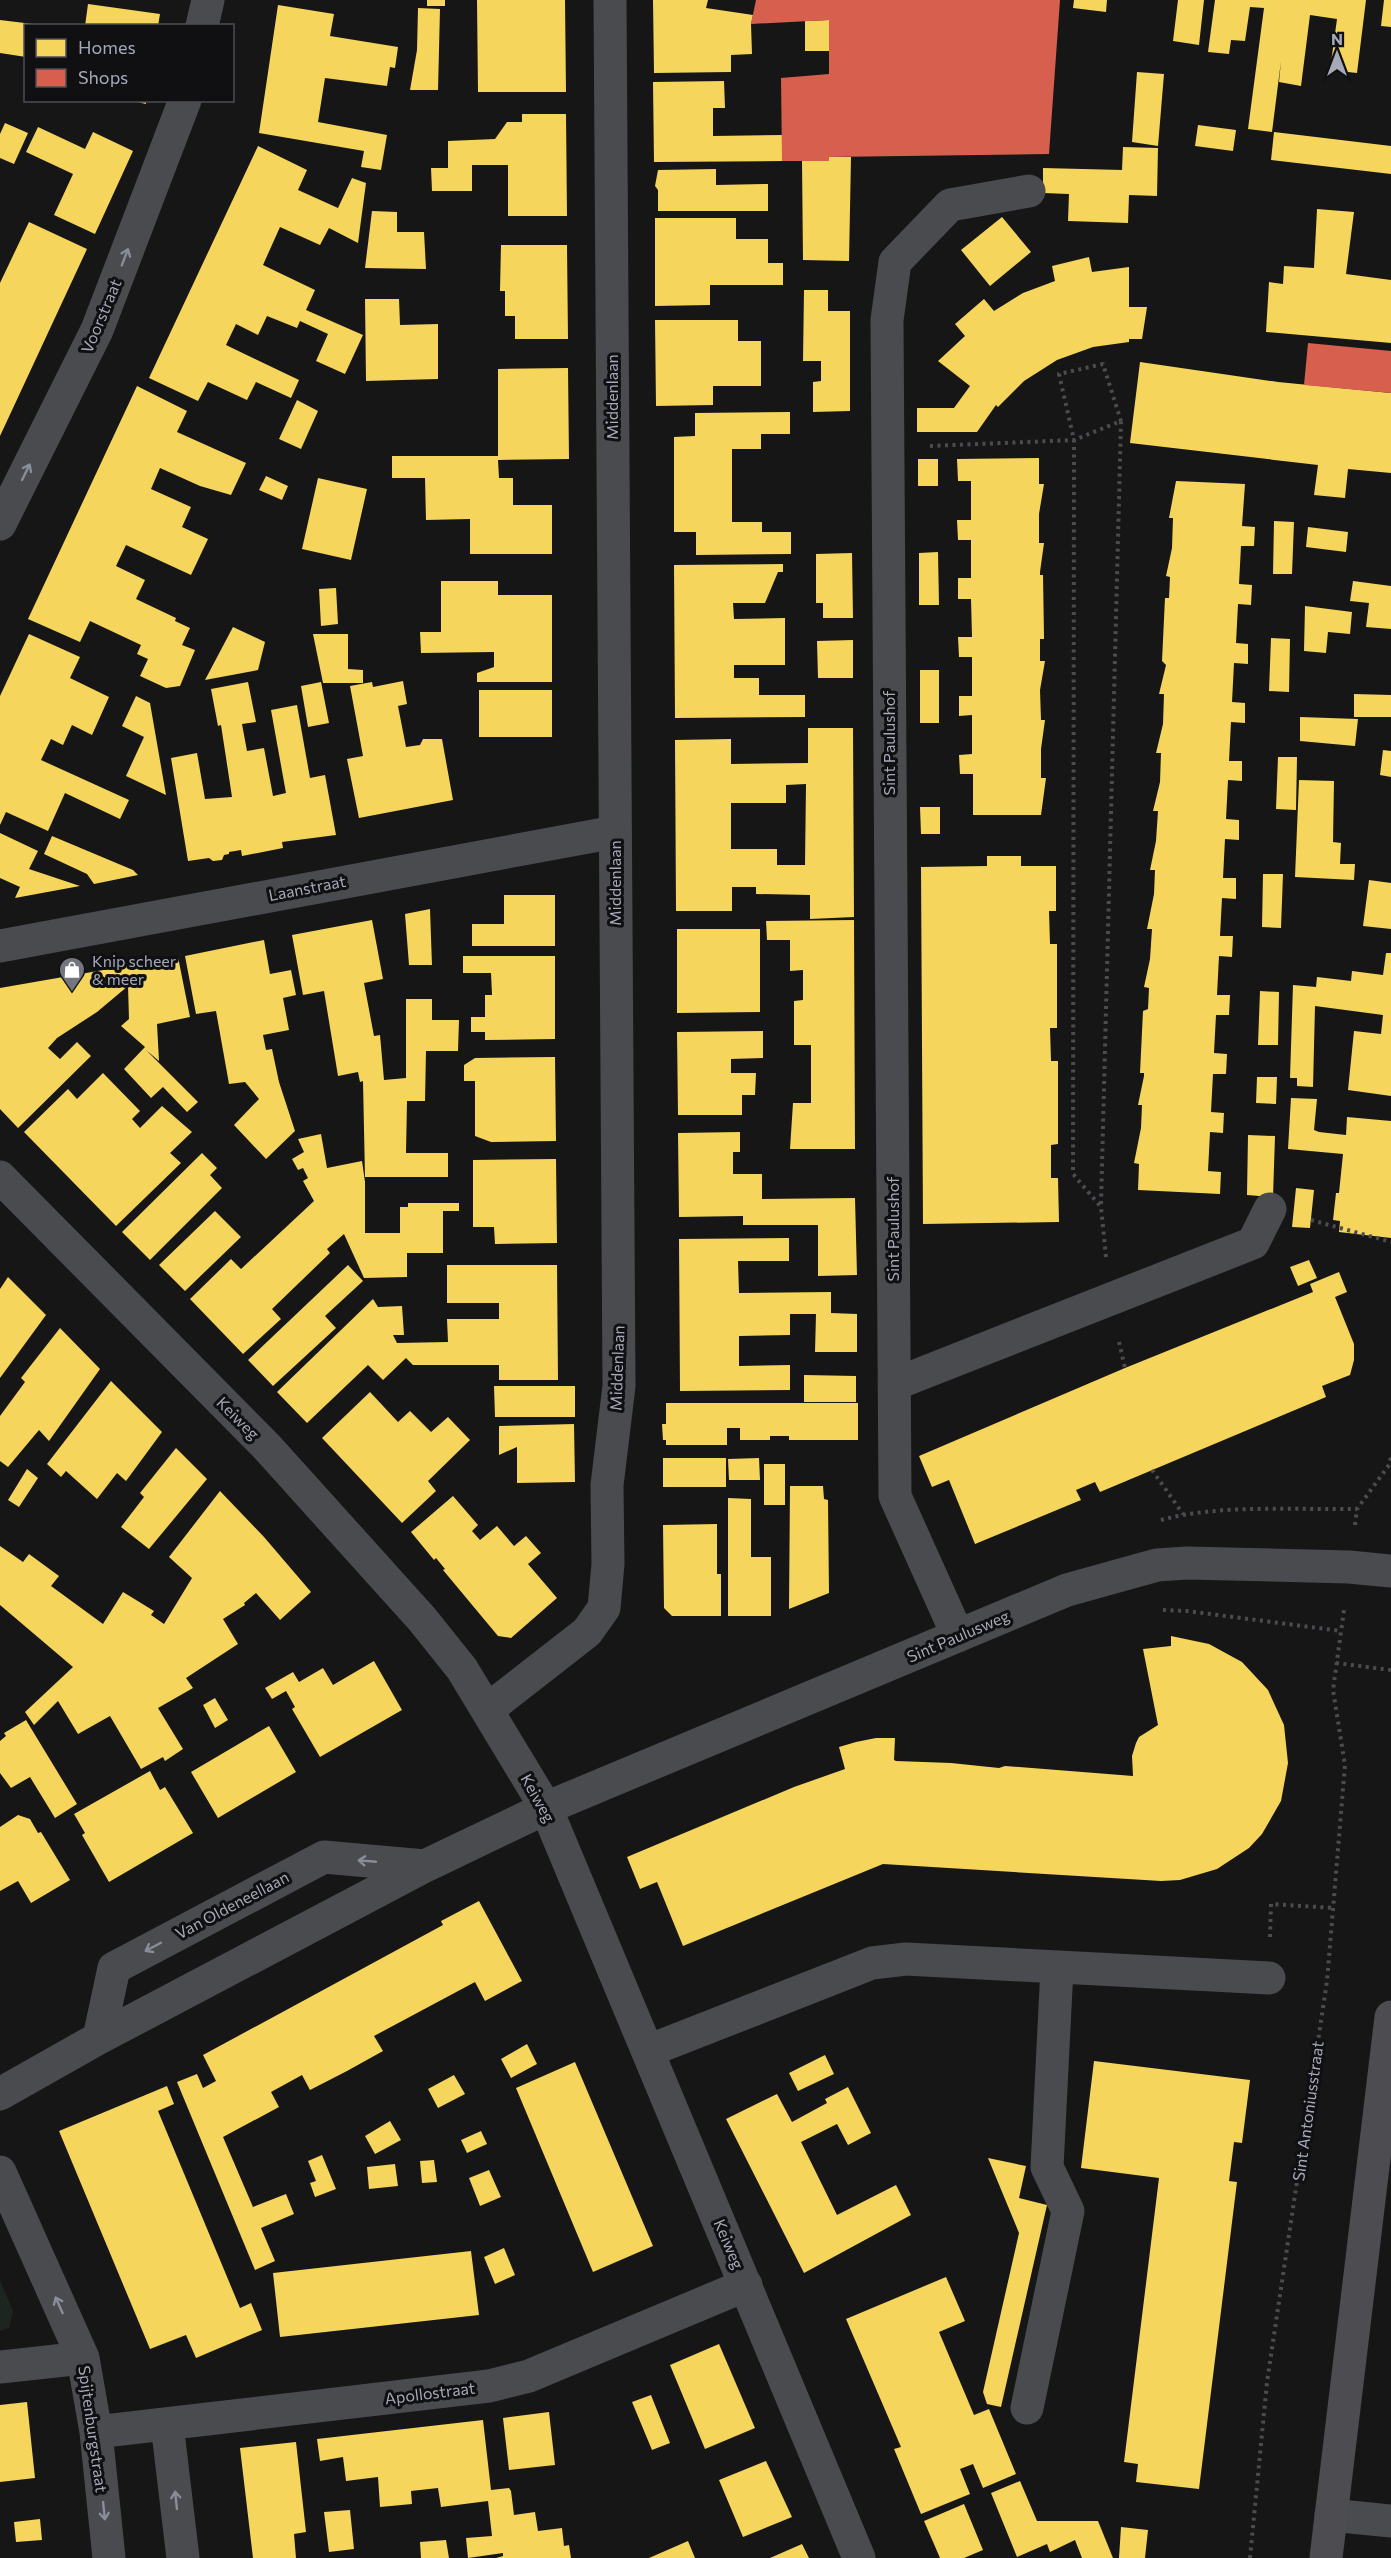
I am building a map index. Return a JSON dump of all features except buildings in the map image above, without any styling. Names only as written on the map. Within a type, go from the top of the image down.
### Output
[{"type":"main road","points":[[1326,2558],[1391,2017]]},
{"type":"street","points":[[202,24],[208,0]]},
{"type":"street","name":"Middenlaan","points":[[487,1710],[587,1632],[604,1608],[608,1564],[606,1485],[619,1386],[610,0]]},
{"type":"street","name":"Voorstraat","points":[[0,525],[97,330],[184,102]]},
{"type":"street","name":"Sint Paulushof","points":[[958,1636],[895,1496],[888,320],[895,262],[950,205],[1029,190]]},
{"type":"street","name":"Laanstraat","points":[[0,946],[615,832]]},
{"type":"street","name":"Keiweg","points":[[0,1177],[267,1447],[422,1619],[462,1670],[487,1710],[546,1808],[859,2558]]},
{"type":"street","points":[[894,1384],[1253,1243],[1270,1209]]},
{"type":"street","name":"Sint Paulusweg","points":[[546,1808],[1067,1590],[1157,1565],[1186,1563],[1349,1567],[1391,1571]]},
{"type":"street","points":[[0,2094],[99,2038],[425,1866],[546,1808]]},
{"type":"street","name":"Van Oldeneellaan","points":[[99,2038],[114,1968],[261,1890],[324,1857],[425,1866]]},
{"type":"street","points":[[648,2051],[872,1963],[906,1959],[1269,1977]]},
{"type":"street","points":[[1028,2408],[1068,2211],[1047,2167],[1057,1968]]},
{"type":"street","name":"Spijtenburgstraat","points":[[0,2172],[83,2358],[96,2432],[109,2558]]},
{"type":"street","name":"Apollostraat","points":[[96,2432],[489,2386],[529,2376],[747,2285]]},
{"type":"street","points":[[0,2367],[83,2358]]},
{"type":"street","points":[[167,2424],[183,2558]]},
{"type":"street","points":[[1331,2515],[1391,2521]]},
{"type":"path","points":[[1101,1207],[1073,1174],[1074,440],[1059,374],[1103,364],[1121,421],[1101,1207],[1110,1299]]},
{"type":"path","points":[[887,448],[1074,440],[1121,421]]},
{"type":"path","points":[[1270,1209],[1391,1242]]},
{"type":"path","points":[[1152,1470],[1183,1514]]},
{"type":"path","name":"Sint Antoniusstraat","points":[[1250,2558],[1267,2382],[1327,1981],[1345,1765],[1333,1690],[1336,1663],[1391,1670]]},
{"type":"path","points":[[1269,1977],[1271,1904],[1334,1908]]},
{"type":"shaded area","points":[[0,2280],[13,2311],[9,2328],[0,2331]]},
{"type":"place","name":"Knip scheer & meer","points":[[72,993]]}]
